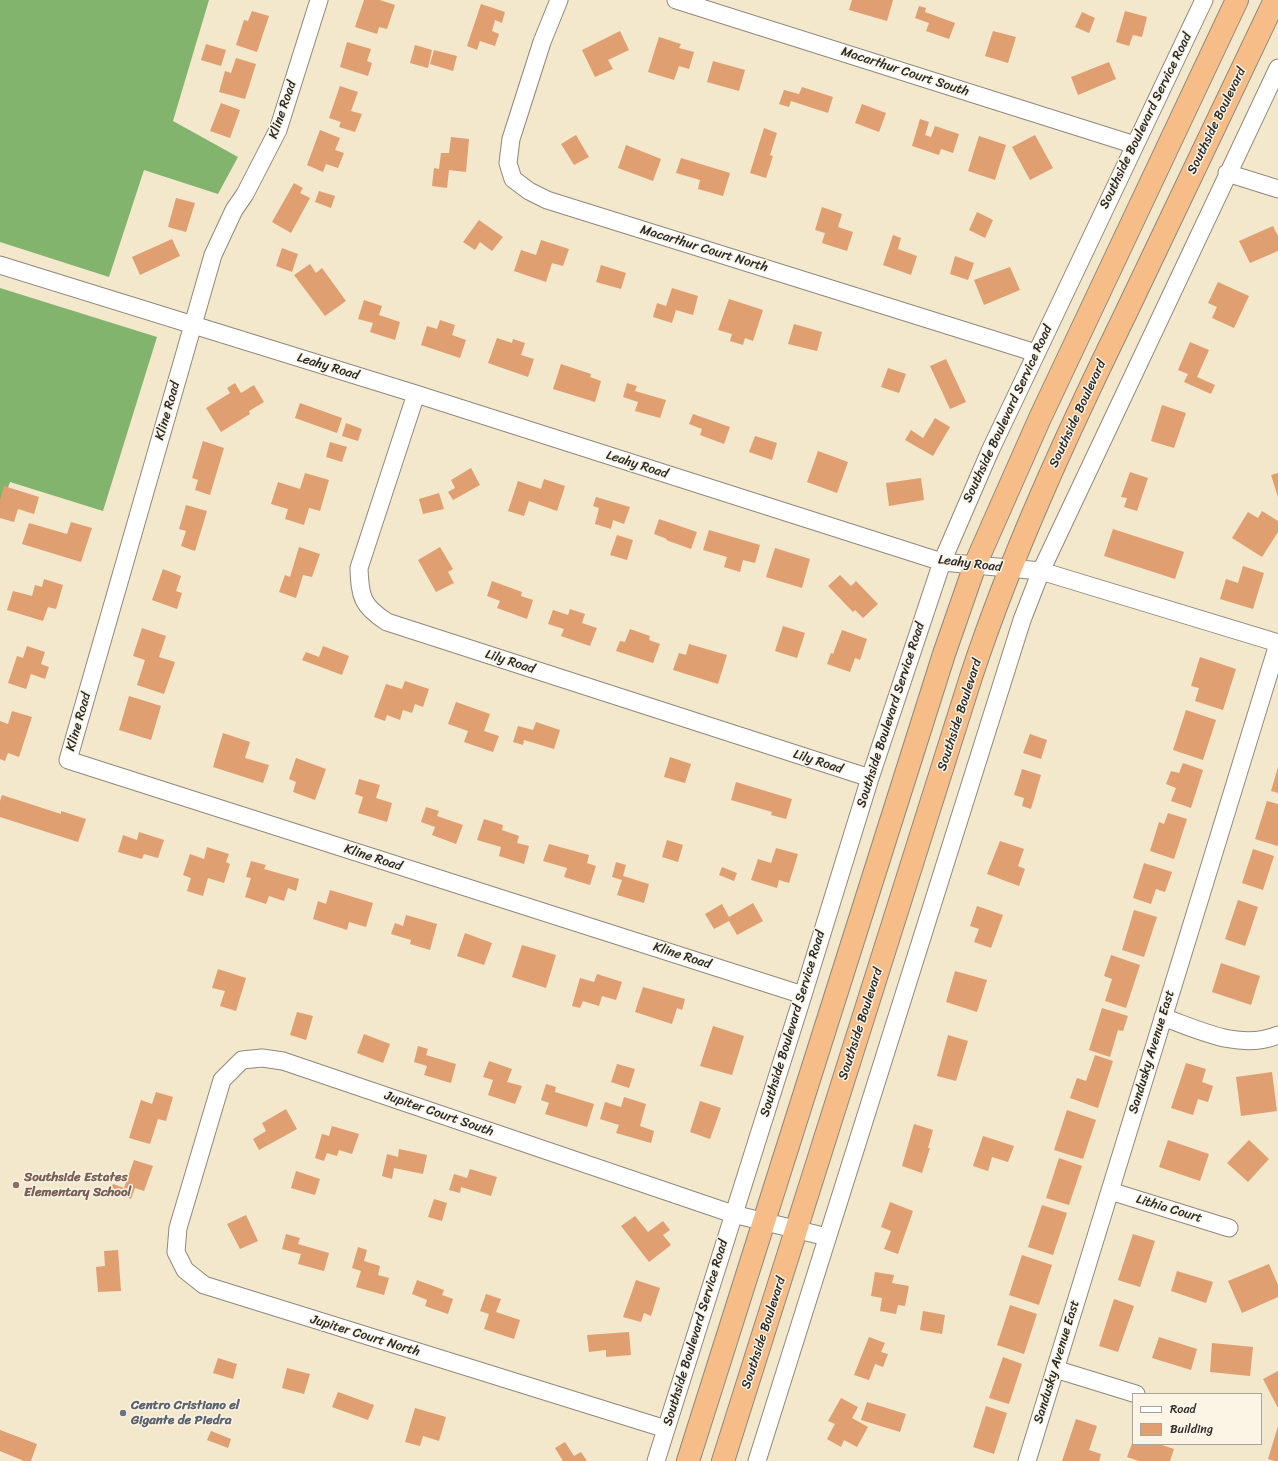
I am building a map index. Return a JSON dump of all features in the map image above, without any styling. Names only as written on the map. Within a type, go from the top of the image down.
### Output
[{"type":"highway","points":[[688,1461],[944,654],[975,565],[1040,418],[1237,0]]},
{"type":"highway","name":"Southside Boulevard","points":[[724,1461],[972,673],[1010,569],[1044,488],[1107,351],[1274,0]]},
{"type":"street","name":"Kline Road","points":[[319,0],[278,130],[245,194],[234,210],[213,255],[68,760],[803,995]]},
{"type":"street","name":"Macarthur Court North","points":[[559,0],[542,42],[511,139],[508,163],[512,179],[529,191],[547,200],[1036,353]]},
{"type":"street","name":"Macarthur Court South","points":[[676,0],[1135,145]]},
{"type":"street","name":"Southside Boulevard Service Road","points":[[656,1461],[870,778],[942,562],[990,451],[1204,0]]},
{"type":"street","points":[[757,1461],[1022,620],[1041,571],[1227,173],[1278,68]]},
{"type":"street","points":[[1227,173],[1278,189]]},
{"type":"street","name":"Leahy Road","points":[[0,265],[416,394],[942,562],[1041,571],[1278,643]]},
{"type":"street","name":"Lily Road","points":[[416,394],[359,568],[360,590],[366,604],[376,615],[387,622],[870,778]]},
{"type":"street","name":"Sandusky Avenue East","points":[[1027,1461],[1278,643]]},
{"type":"street","points":[[1163,1017],[1217,1036],[1236,1040],[1253,1040],[1278,1035]]},
{"type":"street","name":"Jupiter Court South","points":[[200,1153],[222,1080],[242,1060],[262,1058],[283,1061],[734,1214],[827,1237]]},
{"type":"street","name":"Jupiter Court North","points":[[200,1153],[178,1228],[176,1252],[185,1270],[204,1285],[666,1429]]},
{"type":"street","name":"Lithia Court","points":[[1110,1191],[1229,1228]]},
{"type":"street","points":[[1055,1369],[1133,1393]]},
{"type":"green space","points":[[0,0],[209,0],[173,121],[238,157],[218,194],[144,170],[109,277],[0,242]]},
{"type":"green space","points":[[0,288],[157,337],[103,511],[10,482],[0,510]]},
{"type":"building","points":[[364,0],[380,0],[395,5],[387,29],[379,27],[377,34],[355,27]]},
{"type":"building","points":[[852,0],[893,0],[887,21],[849,10]]},
{"type":"building","points":[[481,4],[505,12],[502,23],[495,20],[492,31],[499,34],[495,46],[480,41],[477,50],[467,46]]},
{"type":"building","points":[[919,6],[926,8],[925,12],[955,23],[949,39],[926,31],[929,23],[915,18]]},
{"type":"building","points":[[252,11],[269,16],[257,52],[236,45],[244,20],[248,21]]},
{"type":"building","points":[[1125,11],[1147,17],[1142,37],[1133,35],[1129,46],[1116,42]]},
{"type":"building","points":[[1082,12],[1095,18],[1089,33],[1075,27]]},
{"type":"building","points":[[620,31],[629,50],[608,60],[613,69],[595,77],[582,50]]},
{"type":"building","points":[[993,31],[1016,37],[1008,63],[985,56]]},
{"type":"building","points":[[659,37],[681,44],[679,48],[694,52],[689,69],[679,66],[674,80],[648,72]]},
{"type":"building","points":[[347,42],[371,49],[367,61],[372,63],[368,76],[340,67]]},
{"type":"building","points":[[206,44],[226,50],[221,66],[201,60]]},
{"type":"building","points":[[415,45],[432,50],[428,68],[410,63]]},
{"type":"building","points":[[434,50],[457,56],[453,71],[430,64]]},
{"type":"building","points":[[236,58],[256,64],[245,99],[219,92],[225,71],[231,73]]},
{"type":"building","points":[[713,61],[745,70],[739,91],[707,82]]},
{"type":"building","points":[[1109,62],[1116,79],[1078,95],[1071,77]]},
{"type":"building","points":[[340,86],[358,92],[351,111],[362,114],[355,132],[339,127],[341,122],[329,118]]},
{"type":"building","points":[[802,87],[833,97],[828,113],[791,101],[789,107],[779,104],[784,90],[799,94]]},
{"type":"building","points":[[221,103],[240,110],[230,138],[210,131]]},
{"type":"building","points":[[862,104],[886,113],[879,132],[855,123]]},
{"type":"building","points":[[920,119],[929,122],[925,135],[931,137],[935,126],[959,134],[953,153],[941,149],[939,155],[912,146]]},
{"type":"building","points":[[764,128],[777,133],[770,155],[773,156],[766,178],[750,173]]},
{"type":"building","points":[[320,130],[340,138],[335,150],[344,153],[338,168],[326,164],[323,172],[307,165]]},
{"type":"building","points":[[576,135],[589,157],[574,165],[561,144]]},
{"type":"building","points":[[1035,135],[1053,168],[1030,180],[1012,147]]},
{"type":"building","points":[[979,136],[1006,145],[995,180],[968,171]]},
{"type":"building","points":[[451,137],[469,139],[466,172],[449,170],[447,188],[432,186],[434,168],[439,169],[441,153],[449,153]]},
{"type":"building","points":[[626,145],[661,159],[653,181],[618,168]]},
{"type":"building","points":[[681,158],[730,173],[723,196],[698,189],[700,180],[676,173]]},
{"type":"building","points":[[294,183],[303,188],[300,193],[310,198],[291,233],[272,222]]},
{"type":"building","points":[[319,191],[335,196],[331,208],[315,202]]},
{"type":"building","points":[[176,198],[195,203],[186,232],[168,227]]},
{"type":"building","points":[[822,207],[842,214],[838,227],[853,232],[847,251],[822,243],[825,233],[815,230]]},
{"type":"building","points":[[977,212],[993,220],[985,238],[969,230]]},
{"type":"building","points":[[479,220],[503,237],[492,251],[480,242],[475,250],[463,242]]},
{"type":"building","points":[[1273,226],[1278,236],[1278,251],[1250,263],[1239,241]]},
{"type":"building","points":[[893,235],[901,238],[898,249],[917,256],[911,275],[883,265]]},
{"type":"building","points":[[172,239],[180,256],[140,275],[132,257]]},
{"type":"building","points":[[541,240],[569,249],[563,266],[552,263],[546,282],[514,271],[521,250],[536,255]]},
{"type":"building","points":[[282,248],[298,254],[292,272],[276,266]]},
{"type":"building","points":[[955,256],[974,263],[968,280],[950,274]]},
{"type":"building","points":[[310,264],[316,273],[322,268],[346,301],[325,316],[294,275]]},
{"type":"building","points":[[601,265],[626,273],[621,289],[596,282]]},
{"type":"building","points":[[1010,267],[1020,290],[984,305],[974,280]]},
{"type":"building","points":[[1218,282],[1249,296],[1234,328],[1212,318],[1217,307],[1208,303]]},
{"type":"building","points":[[672,288],[698,296],[693,315],[676,310],[672,323],[653,317],[657,303],[666,306]]},
{"type":"building","points":[[729,299],[763,310],[753,341],[745,338],[743,345],[730,341],[732,334],[718,330]]},
{"type":"building","points":[[364,300],[382,306],[379,315],[400,322],[395,340],[370,332],[373,323],[358,319]]},
{"type":"building","points":[[440,320],[455,325],[452,335],[466,340],[460,358],[421,345],[427,326],[437,329]]},
{"type":"building","points":[[794,324],[822,332],[817,351],[788,344]]},
{"type":"building","points":[[497,338],[512,343],[513,339],[525,343],[521,355],[534,359],[528,377],[488,363]]},
{"type":"building","points":[[1190,342],[1209,350],[1197,377],[1215,385],[1211,394],[1184,382],[1188,374],[1178,370]]},
{"type":"building","points":[[946,359],[966,402],[950,409],[930,366]]},
{"type":"building","points":[[561,364],[591,374],[590,377],[601,381],[595,402],[553,389]]},
{"type":"building","points":[[888,368],[906,374],[899,393],[881,387]]},
{"type":"building","points":[[235,383],[241,393],[254,385],[264,402],[249,411],[250,414],[221,432],[206,408],[230,393],[227,388]]},
{"type":"building","points":[[627,383],[637,386],[635,391],[666,400],[660,418],[635,411],[638,402],[623,397]]},
{"type":"building","points":[[300,403],[342,418],[337,433],[295,418]]},
{"type":"building","points":[[1162,405],[1186,413],[1174,448],[1151,441]]},
{"type":"building","points":[[693,414],[730,427],[724,444],[700,435],[702,429],[689,424]]},
{"type":"building","points":[[935,418],[950,427],[933,456],[905,440],[911,430],[923,438]]},
{"type":"building","points":[[346,423],[362,429],[358,441],[342,436]]},
{"type":"building","points":[[755,436],[777,443],[772,460],[749,452]]},
{"type":"building","points":[[203,441],[224,448],[210,495],[195,490],[198,480],[192,478]]},
{"type":"building","points":[[330,442],[347,447],[342,462],[326,457]]},
{"type":"building","points":[[818,451],[848,462],[837,493],[807,482]]},
{"type":"building","points":[[471,468],[480,485],[453,500],[448,492],[455,488],[451,480]]},
{"type":"building","points":[[1130,472],[1148,478],[1137,511],[1124,507],[1127,498],[1121,497]]},
{"type":"building","points":[[305,473],[329,480],[320,511],[309,508],[304,525],[285,519],[288,509],[271,504],[278,482],[300,489]]},
{"type":"building","points":[[1278,473],[1278,497],[1271,475]]},
{"type":"building","points":[[921,478],[924,500],[889,506],[886,483]]},
{"type":"building","points":[[544,479],[565,486],[557,511],[529,501],[524,516],[508,511],[518,481],[541,489]]},
{"type":"building","points":[[4,486],[39,497],[34,514],[18,509],[14,522],[0,518],[0,500]]},
{"type":"building","points":[[439,493],[444,509],[423,514],[419,499]]},
{"type":"building","points":[[596,497],[630,507],[624,524],[613,520],[611,529],[595,524],[599,508],[593,506]]},
{"type":"building","points":[[186,505],[207,511],[195,551],[181,546],[186,531],[179,529]]},
{"type":"building","points":[[1262,511],[1278,521],[1278,532],[1262,557],[1232,538],[1248,512],[1258,518]]},
{"type":"building","points":[[659,519],[697,532],[691,549],[654,534]]},
{"type":"building","points":[[71,522],[92,528],[81,562],[22,544],[29,523],[67,534]]},
{"type":"building","points":[[1113,529],[1184,552],[1175,579],[1104,556]]},
{"type":"building","points":[[709,530],[760,545],[755,563],[743,560],[740,572],[724,567],[727,557],[703,550]]},
{"type":"building","points":[[617,535],[633,540],[627,560],[610,555]]},
{"type":"building","points":[[299,547],[320,554],[312,577],[303,575],[296,598],[279,592],[285,575],[290,577]]},
{"type":"building","points":[[440,547],[453,569],[448,572],[454,583],[436,592],[418,560]]},
{"type":"building","points":[[775,548],[810,559],[802,588],[766,577]]},
{"type":"building","points":[[1243,566],[1264,573],[1253,609],[1220,599],[1226,579],[1238,583]]},
{"type":"building","points":[[163,569],[181,576],[176,591],[182,593],[177,609],[152,600]]},
{"type":"building","points":[[840,575],[851,586],[856,581],[878,604],[863,618],[855,610],[853,612],[828,586]]},
{"type":"building","points":[[44,579],[63,585],[56,609],[48,607],[43,621],[7,610],[13,591],[32,596],[35,585],[42,587]]},
{"type":"building","points":[[492,581],[522,592],[521,596],[533,600],[527,619],[497,608],[500,601],[487,596]]},
{"type":"building","points":[[570,609],[585,614],[582,623],[597,628],[590,646],[561,636],[564,629],[548,624],[553,610],[568,615]]},
{"type":"building","points":[[783,626],[805,633],[797,658],[775,651]]},
{"type":"building","points":[[142,628],[166,636],[159,657],[175,662],[164,694],[137,685],[145,660],[133,656]]},
{"type":"building","points":[[630,629],[650,636],[649,640],[660,644],[653,663],[616,651],[620,641],[625,642]]},
{"type":"building","points":[[842,630],[867,639],[860,660],[855,658],[850,672],[827,664],[831,653],[833,654]]},
{"type":"building","points":[[689,644],[727,655],[718,684],[673,670],[679,653],[686,655]]},
{"type":"building","points":[[27,646],[45,652],[41,664],[49,667],[45,679],[31,674],[26,689],[8,683],[17,656],[23,658]]},
{"type":"building","points":[[323,646],[349,656],[342,675],[302,660],[306,652],[319,657]]},
{"type":"building","points":[[1200,657],[1236,669],[1223,710],[1195,701],[1199,688],[1191,686]]},
{"type":"building","points":[[405,681],[429,689],[423,707],[415,704],[412,713],[403,710],[400,720],[387,715],[385,721],[374,717],[386,684],[402,689]]},
{"type":"building","points":[[129,696],[161,706],[151,740],[119,730]]},
{"type":"building","points":[[456,702],[490,714],[484,731],[499,736],[493,752],[464,742],[468,731],[448,724]]},
{"type":"building","points":[[1186,710],[1216,720],[1203,760],[1173,750]]},
{"type":"building","points":[[12,711],[32,717],[19,757],[8,753],[5,761],[0,759],[0,721],[8,724]]},
{"type":"building","points":[[536,722],[560,730],[554,749],[524,740],[523,745],[513,742],[518,726],[533,730]]},
{"type":"building","points":[[223,733],[250,742],[245,758],[269,765],[263,783],[213,767]]},
{"type":"building","points":[[1030,734],[1047,740],[1041,759],[1023,753]]},
{"type":"building","points":[[670,757],[691,764],[685,783],[664,777]]},
{"type":"building","points":[[296,758],[326,769],[315,800],[293,792],[296,782],[289,779]]},
{"type":"building","points":[[1183,763],[1203,770],[1191,808],[1171,801],[1176,788],[1166,784],[1171,771],[1179,773]]},
{"type":"building","points":[[1278,767],[1278,793],[1271,791]]},
{"type":"building","points":[[1022,769],[1041,775],[1031,809],[1022,806],[1024,798],[1014,795]]},
{"type":"building","points":[[359,779],[380,785],[376,798],[392,803],[387,822],[358,813],[363,797],[355,794]]},
{"type":"building","points":[[736,782],[792,799],[786,819],[771,815],[772,812],[731,800]]},
{"type":"building","points":[[2,795],[61,814],[61,811],[86,819],[78,842],[0,817],[0,801]]},
{"type":"building","points":[[1267,801],[1278,804],[1278,846],[1255,839]]},
{"type":"building","points":[[426,807],[439,811],[437,816],[463,825],[456,844],[432,835],[435,827],[421,822]]},
{"type":"building","points":[[1168,813],[1187,819],[1174,859],[1150,851],[1159,822],[1164,824]]},
{"type":"building","points":[[484,819],[503,825],[502,830],[519,836],[517,843],[529,846],[524,864],[499,856],[501,847],[477,840]]},
{"type":"building","points":[[139,832],[164,840],[158,858],[144,854],[142,859],[118,852],[123,835],[137,840]]},
{"type":"building","points":[[667,840],[683,845],[678,862],[662,857]]},
{"type":"building","points":[[1000,841],[1024,849],[1018,866],[1025,869],[1019,886],[987,874]]},
{"type":"building","points":[[549,844],[589,855],[587,863],[596,866],[590,885],[564,877],[567,868],[543,861]]},
{"type":"building","points":[[207,847],[229,854],[226,862],[230,864],[224,883],[208,878],[203,896],[187,891],[191,878],[183,875],[190,854],[204,859]]},
{"type":"building","points":[[776,848],[798,854],[789,883],[779,880],[777,888],[751,880],[758,859],[771,863]]},
{"type":"building","points":[[1253,849],[1274,856],[1263,890],[1242,883]]},
{"type":"building","points":[[251,861],[266,865],[264,869],[299,879],[296,891],[288,888],[284,901],[269,896],[266,904],[245,897],[251,878],[246,877]]},
{"type":"building","points":[[616,862],[626,865],[623,876],[649,884],[644,903],[617,895],[622,880],[612,877]]},
{"type":"building","points":[[1144,863],[1172,872],[1165,892],[1156,889],[1151,904],[1133,898]]},
{"type":"building","points":[[722,867],[737,873],[734,881],[719,875]]},
{"type":"building","points":[[330,890],[373,903],[366,927],[349,922],[347,930],[313,919],[318,901],[326,904]]},
{"type":"building","points":[[1238,900],[1258,907],[1245,946],[1225,939]]},
{"type":"building","points":[[753,903],[763,921],[737,935],[729,921],[714,929],[705,914],[722,904],[729,917]]},
{"type":"building","points":[[977,906],[1003,915],[991,948],[974,942],[979,929],[970,926]]},
{"type":"building","points":[[1134,910],[1157,917],[1144,957],[1122,950]]},
{"type":"building","points":[[406,915],[437,924],[430,950],[410,944],[411,940],[391,934],[395,923],[403,926]]},
{"type":"building","points":[[465,933],[492,943],[484,965],[457,956]]},
{"type":"building","points":[[522,945],[556,955],[546,988],[512,977]]},
{"type":"building","points":[[1111,955],[1140,965],[1126,1008],[1105,1001],[1112,979],[1104,976]]},
{"type":"building","points":[[1221,963],[1260,976],[1251,1005],[1212,992]]},
{"type":"building","points":[[218,969],[246,978],[236,1011],[220,1006],[225,991],[212,988]]},
{"type":"building","points":[[955,971],[987,980],[977,1012],[946,1002]]},
{"type":"building","points":[[597,974],[622,982],[616,1000],[602,996],[599,1006],[583,1001],[580,1008],[572,1006],[580,978],[594,982]]},
{"type":"building","points":[[643,987],[685,999],[682,1010],[677,1008],[672,1024],[635,1012]]},
{"type":"building","points":[[1102,1008],[1128,1016],[1123,1031],[1118,1030],[1110,1057],[1089,1050]]},
{"type":"building","points":[[297,1012],[313,1016],[306,1040],[290,1035]]},
{"type":"building","points":[[713,1026],[744,1036],[732,1075],[700,1066]]},
{"type":"building","points":[[364,1034],[390,1044],[383,1063],[357,1053]]},
{"type":"building","points":[[948,1035],[968,1041],[956,1081],[937,1076]]},
{"type":"building","points":[[418,1046],[428,1049],[426,1055],[456,1064],[451,1083],[424,1075],[427,1066],[414,1062]]},
{"type":"building","points":[[1095,1055],[1113,1061],[1098,1108],[1070,1098],[1077,1078],[1086,1081]]},
{"type":"building","points":[[489,1061],[512,1069],[507,1082],[522,1086],[515,1104],[488,1095],[493,1080],[483,1077]]},
{"type":"building","points":[[1186,1063],[1206,1069],[1202,1082],[1213,1086],[1208,1102],[1198,1099],[1193,1115],[1171,1108]]},
{"type":"building","points":[[617,1064],[635,1069],[629,1088],[611,1082]]},
{"type":"building","points":[[1272,1072],[1277,1111],[1241,1116],[1236,1077]]},
{"type":"building","points":[[546,1084],[556,1087],[555,1092],[594,1104],[587,1127],[545,1114],[549,1103],[541,1100]]},
{"type":"building","points":[[156,1092],[173,1097],[166,1121],[158,1119],[150,1144],[129,1138],[141,1100],[152,1104]]},
{"type":"building","points":[[624,1097],[646,1104],[640,1126],[654,1131],[651,1143],[616,1133],[619,1125],[600,1119],[605,1102],[621,1107]]},
{"type":"building","points":[[700,1101],[721,1108],[710,1139],[690,1132]]},
{"type":"building","points":[[286,1109],[297,1129],[259,1150],[253,1139],[266,1131],[262,1123]]},
{"type":"building","points":[[1067,1110],[1096,1120],[1083,1159],[1054,1150]]},
{"type":"building","points":[[914,1124],[933,1130],[928,1148],[930,1148],[922,1173],[902,1166]]},
{"type":"building","points":[[332,1126],[359,1134],[352,1154],[339,1150],[337,1156],[327,1153],[324,1161],[315,1158],[322,1134],[329,1136]]},
{"type":"building","points":[[983,1136],[1014,1146],[1008,1162],[992,1157],[988,1171],[973,1166]]},
{"type":"building","points":[[1168,1140],[1209,1154],[1200,1181],[1159,1167]]},
{"type":"building","points":[[1249,1140],[1269,1159],[1248,1182],[1227,1163]]},
{"type":"building","points":[[399,1149],[427,1155],[423,1174],[394,1168],[392,1179],[382,1176],[387,1154],[398,1157]]},
{"type":"building","points":[[1059,1158],[1082,1166],[1069,1205],[1046,1198]]},
{"type":"building","points":[[134,1160],[153,1166],[144,1191],[135,1188],[131,1199],[110,1191],[113,1184],[124,1188]]},
{"type":"building","points":[[470,1169],[497,1177],[491,1196],[461,1187],[460,1193],[449,1190],[454,1174],[467,1178]]},
{"type":"building","points":[[296,1171],[320,1179],[315,1195],[291,1188]]},
{"type":"building","points":[[434,1199],[447,1203],[442,1221],[428,1217]]},
{"type":"building","points":[[890,1202],[913,1211],[898,1254],[884,1249],[891,1231],[881,1227]]},
{"type":"building","points":[[1042,1205],[1067,1213],[1053,1255],[1028,1247]]},
{"type":"building","points":[[246,1215],[258,1241],[240,1249],[227,1224]]},
{"type":"building","points":[[635,1216],[648,1232],[663,1221],[670,1230],[663,1235],[671,1245],[649,1262],[621,1226]]},
{"type":"building","points":[[286,1234],[300,1238],[298,1244],[329,1253],[324,1271],[298,1264],[301,1254],[282,1249]]},
{"type":"building","points":[[1133,1234],[1155,1241],[1140,1287],[1118,1280]]},
{"type":"building","points":[[358,1247],[367,1250],[364,1261],[380,1266],[378,1275],[389,1278],[384,1295],[356,1287],[361,1271],[352,1268]]},
{"type":"building","points":[[118,1250],[121,1291],[98,1292],[96,1267],[105,1266],[104,1251]]},
{"type":"building","points":[[1022,1255],[1052,1265],[1039,1305],[1009,1295]]},
{"type":"building","points":[[1269,1264],[1278,1285],[1278,1297],[1242,1313],[1228,1281]]},
{"type":"building","points":[[1177,1271],[1213,1282],[1206,1303],[1171,1291]]},
{"type":"building","points":[[875,1272],[894,1275],[892,1283],[909,1286],[905,1306],[898,1305],[896,1314],[880,1311],[882,1298],[871,1296]]},
{"type":"building","points":[[417,1280],[444,1290],[442,1295],[453,1299],[448,1314],[425,1306],[427,1300],[412,1294]]},
{"type":"building","points":[[636,1280],[660,1288],[651,1316],[644,1313],[641,1322],[623,1317]]},
{"type":"building","points":[[486,1294],[501,1299],[496,1312],[520,1320],[514,1339],[484,1329],[489,1314],[480,1311]]},
{"type":"building","points":[[1114,1299],[1134,1306],[1118,1352],[1099,1346]]},
{"type":"building","points":[[1010,1305],[1037,1314],[1024,1354],[997,1345]]},
{"type":"building","points":[[923,1311],[945,1315],[942,1334],[920,1330]]},
{"type":"building","points":[[629,1332],[631,1355],[606,1357],[606,1350],[589,1352],[587,1335]]},
{"type":"building","points":[[869,1337],[885,1343],[881,1352],[888,1354],[883,1367],[875,1364],[869,1380],[854,1375]]},
{"type":"building","points":[[1159,1337],[1197,1349],[1191,1370],[1152,1358]]},
{"type":"building","points":[[1212,1343],[1253,1347],[1250,1376],[1210,1372]]},
{"type":"building","points":[[1003,1357],[1022,1364],[1009,1404],[989,1398]]},
{"type":"building","points":[[218,1358],[237,1364],[233,1379],[213,1373]]},
{"type":"building","points":[[287,1368],[310,1374],[304,1394],[282,1388]]},
{"type":"building","points":[[1278,1371],[1278,1408],[1263,1379]]},
{"type":"building","points":[[338,1392],[374,1405],[368,1420],[332,1407]]},
{"type":"building","points":[[841,1398],[858,1407],[852,1418],[868,1427],[857,1447],[844,1440],[841,1447],[827,1439],[835,1424],[828,1421]]},
{"type":"building","points":[[867,1402],[906,1414],[900,1432],[861,1420]]},
{"type":"building","points":[[986,1406],[1007,1413],[994,1454],[973,1447]]},
{"type":"building","points":[[415,1408],[446,1417],[439,1441],[423,1436],[420,1446],[405,1442]]},
{"type":"building","points":[[1076,1419],[1097,1426],[1089,1450],[1101,1454],[1099,1461],[1062,1461]]},
{"type":"building","points":[[1278,1426],[1278,1461],[1275,1461],[1268,1459]]},
{"type":"building","points":[[0,1430],[37,1444],[31,1461],[24,1461],[0,1451]]},
{"type":"building","points":[[211,1431],[231,1439],[228,1448],[207,1440]]},
{"type":"building","points":[[565,1442],[574,1456],[581,1452],[587,1461],[563,1461],[555,1448]]},
{"type":"building","points":[[1132,1444],[1132,1445],[1162,1445],[1174,1449],[1170,1461],[1139,1461],[1127,1457]]},
{"type":"place","name":"Southside Estates Elementary School","points":[[16,1185]]},
{"type":"place","name":"Centro Cristiano el Gigante de Piedra","points":[[123,1413]]}]
